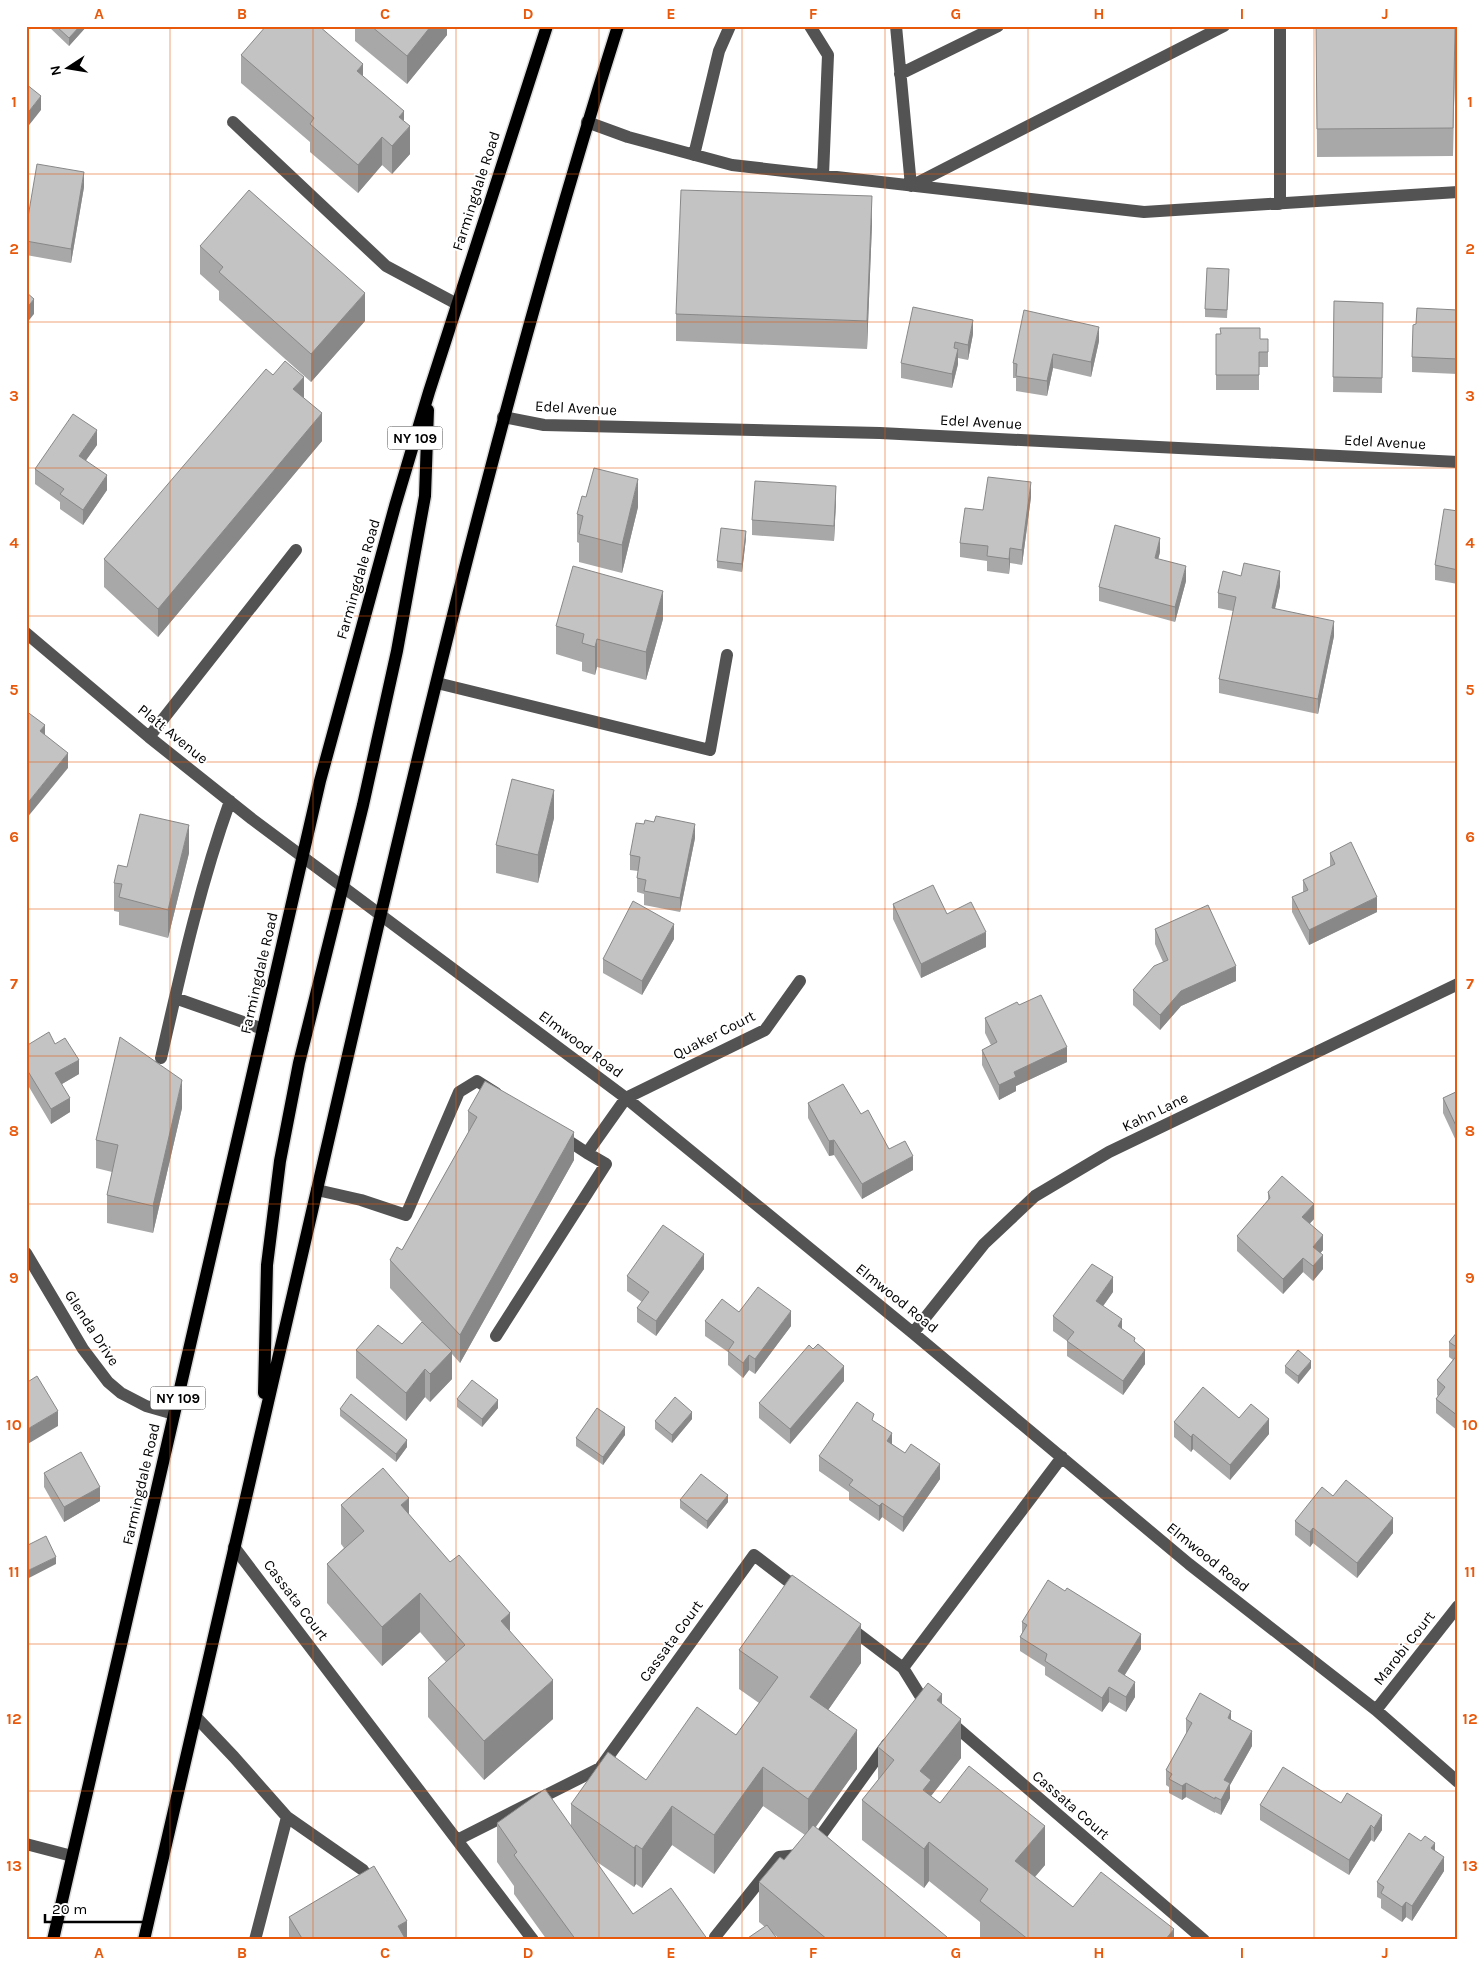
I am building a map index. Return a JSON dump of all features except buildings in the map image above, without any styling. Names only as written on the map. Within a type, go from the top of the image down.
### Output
[{"type":"main road","name":"Farmingdale Road","points":[[53,1940],[302,856],[343,692],[429,392],[547,26]]},
{"type":"main road","points":[[144,1940],[412,777],[503,417],[587,122],[618,26]]},
{"type":"main road","points":[[264,1418],[267,1265],[273,1208],[299,1063],[386,709],[425,496],[429,392]]},
{"type":"street","points":[[694,155],[719,51],[730,26]]},
{"type":"street","points":[[810,26],[828,55],[824,175]]},
{"type":"street","points":[[896,26],[911,186]]},
{"type":"street","points":[[900,74],[998,26]]},
{"type":"street","points":[[911,186],[1224,26]]},
{"type":"street","points":[[1280,26],[1280,204]]},
{"type":"street","points":[[233,122],[386,266],[458,304]]},
{"type":"street","points":[[587,122],[628,137],[732,165],[1144,212],[1458,192]]},
{"type":"street","name":"Edel Avenue","points":[[503,417],[544,424],[880,433],[1458,462]]},
{"type":"street","points":[[149,737],[296,550]]},
{"type":"street","name":"Platt Avenue","points":[[26,633],[149,737],[302,856]]},
{"type":"street","points":[[437,683],[710,750],[727,655]]},
{"type":"street","points":[[161,1058],[197,908],[230,801]]},
{"type":"street","name":"Elmwood Road","points":[[302,856],[626,1098],[913,1333],[1189,1564],[1376,1710],[1458,1782]]},
{"type":"street","name":"Quaker Court","points":[[626,1098],[765,1030],[800,982]]},
{"type":"street","name":"Kahn Lane","points":[[913,1333],[984,1244],[1035,1196],[1109,1152],[1458,984]]},
{"type":"street","points":[[175,998],[263,1029]]},
{"type":"street","points":[[317,1190],[361,1200],[406,1215],[459,1092],[478,1081],[509,1101]]},
{"type":"street","points":[[587,1153],[626,1098]]},
{"type":"street","points":[[496,1336],[606,1164],[548,1127]]},
{"type":"street","name":"Glenda Drive","points":[[26,1253],[83,1349],[108,1382],[121,1393],[146,1406],[174,1414]]},
{"type":"street","points":[[903,1668],[1062,1457]]},
{"type":"street","name":"Cassata Court","points":[[234,1547],[533,1940]]},
{"type":"street","name":"Cassata Court","points":[[456,1840],[600,1768],[754,1555],[809,1596]]},
{"type":"street","name":"Marobi Court","points":[[1376,1710],[1458,1606]]},
{"type":"street","name":"Cassata Court","points":[[840,1620],[903,1668],[918,1701],[1204,1940]]},
{"type":"street","points":[[196,1717],[286,1817],[363,1870],[378,1893]]},
{"type":"street","points":[[715,1937],[779,1857],[798,1855],[814,1845],[893,1736]]},
{"type":"street","points":[[255,1940],[286,1817]]},
{"type":"street","points":[[26,1844],[72,1856]]}]
